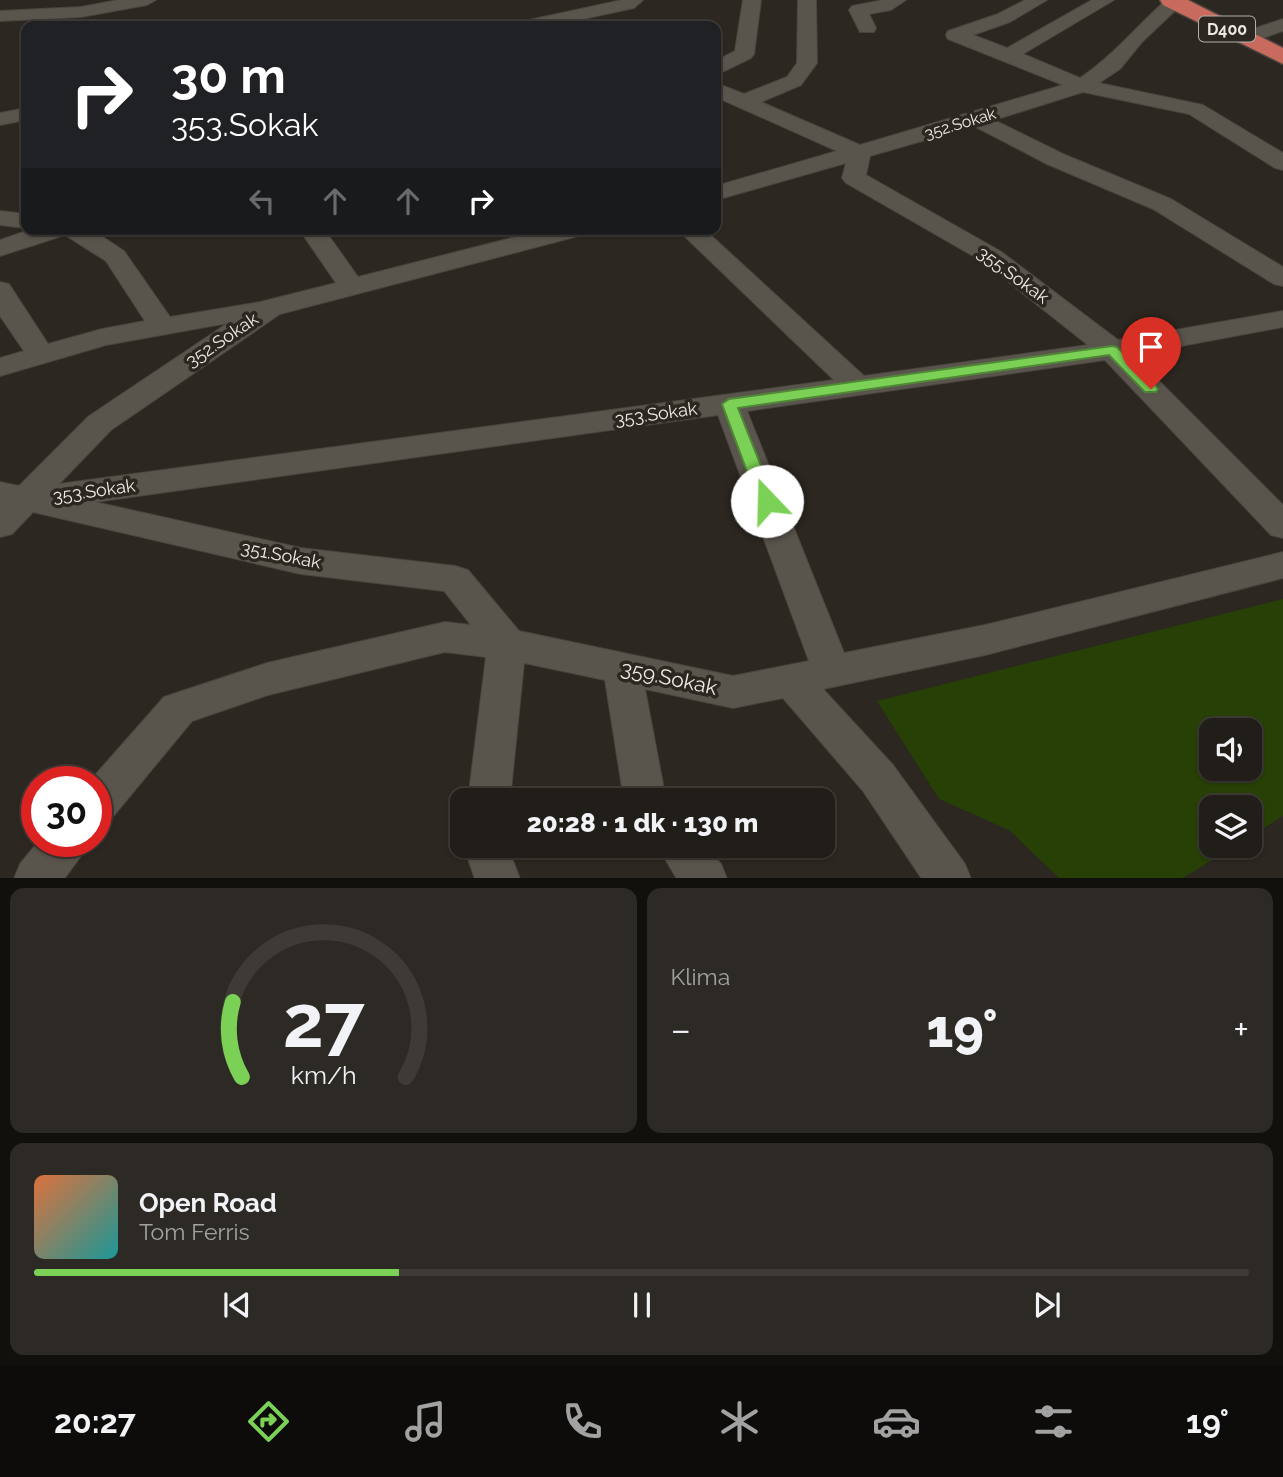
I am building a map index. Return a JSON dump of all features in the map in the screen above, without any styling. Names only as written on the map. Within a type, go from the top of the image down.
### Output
[{"type":"highway","name":"D400","points":[[1199,0],[1276,33]]},
{"type":"highway","name":"D400","points":[[1172,1],[1283,57]]},
{"type":"street","points":[[0,16],[81,12],[146,0]]},
{"type":"street","points":[[576,21],[634,0]]},
{"type":"street","points":[[721,66],[744,54],[752,0]]},
{"type":"street","points":[[742,102],[794,80],[807,63],[807,0]]},
{"type":"street","points":[[867,28],[858,10],[885,6],[897,0]]},
{"type":"street","points":[[1038,0],[1004,18],[955,35],[1082,86],[1196,108],[1283,163]]},
{"type":"street","name":"352.Sokak","points":[[721,192],[1082,86],[1114,65],[1135,38],[1155,22],[1172,1]]},
{"type":"street","points":[[1008,55],[1119,4],[1155,22]]},
{"type":"street","points":[[721,92],[859,153]]},
{"type":"street","points":[[0,119],[21,115]]},
{"type":"street","points":[[976,119],[1055,159],[1162,204],[1283,278]]},
{"type":"street","name":"355.Sokak","points":[[859,153],[854,178],[991,256],[1112,350],[1283,526]]},
{"type":"street","points":[[0,248],[40,235]]},
{"type":"street","points":[[82,235],[115,256],[163,327]]},
{"type":"street","points":[[315,235],[351,286]]},
{"type":"street","name":"352.Sokak","points":[[0,525],[14,496],[100,424],[270,308],[553,235]]},
{"type":"street","points":[[695,235],[858,386]]},
{"type":"street","points":[[0,290],[13,316],[42,355]]},
{"type":"street","points":[[0,367],[102,337],[270,308]]},
{"type":"street","name":"353.Sokak","points":[[14,496],[729,404],[1112,350],[1283,319]]},
{"type":"street","points":[[729,404],[832,671]]},
{"type":"street","name":"351.Sokak","points":[[14,496],[302,561],[455,579],[507,644]]},
{"type":"street","name":"359.Sokak","points":[[112,786],[178,709],[267,679],[445,637],[507,644],[733,692],[985,640],[1283,565]]},
{"type":"street","points":[[490,788],[507,644]]},
{"type":"street","points":[[622,668],[643,788]]},
{"type":"street","points":[[791,680],[878,778],[949,878]]},
{"type":"street","points":[[36,878],[53,857]]},
{"type":"street","points":[[490,858],[498,878]]},
{"type":"street","points":[[690,858],[705,878]]},
{"type":"green space","points":[[1283,599],[1283,816],[1262,829],[1262,795],[1199,795],[1199,858],[1215,858],[1183,878],[1059,878],[1009,830],[939,799],[877,701]]},
{"type":"route","points":[[767,501],[729,404],[1112,350],[1151,389]]}]
